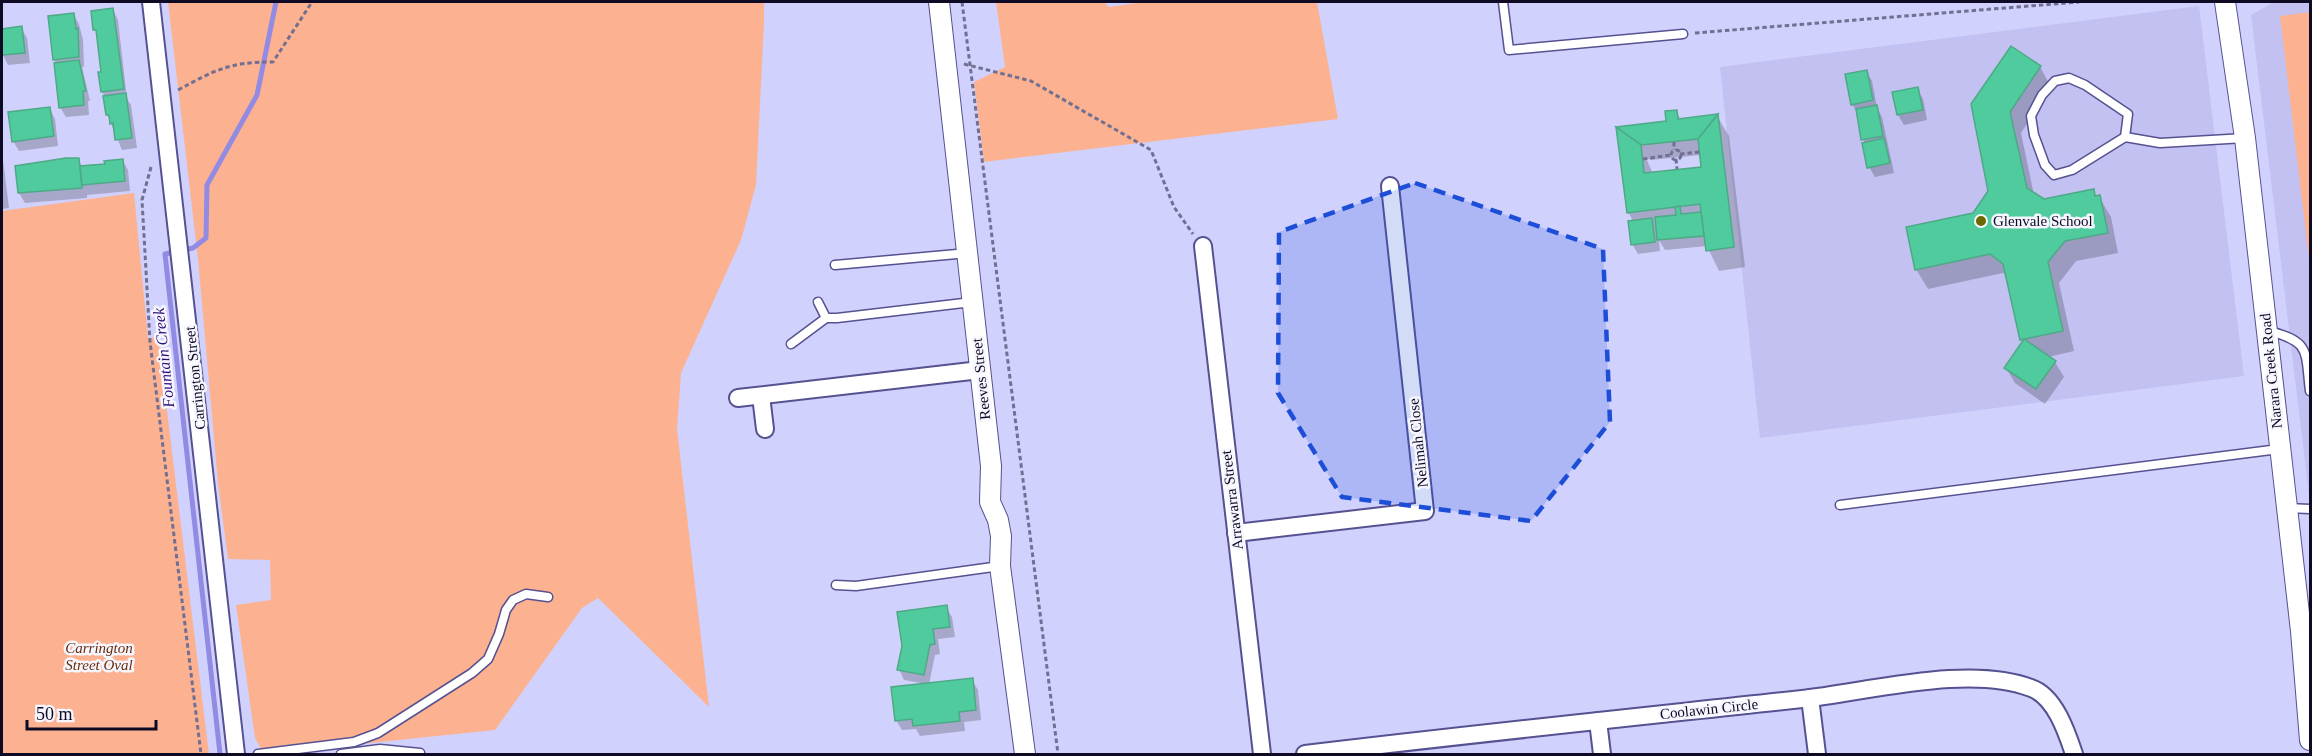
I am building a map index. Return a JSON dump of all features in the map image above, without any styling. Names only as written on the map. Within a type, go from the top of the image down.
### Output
[{"type":"street","name":"Carrington Street","points":[[152,2],[236,754]]},
{"type":"street","name":"Reeves Street","points":[[939,2],[991,466],[990,502],[998,520],[1001,536],[1000,566],[1025,754]]},
{"type":"street","name":"Narara Creek Road","points":[[2225,2],[2245,138],[2286,508],[2306,631],[2310,740]]},
{"type":"street","name":"Nelimah Close","points":[[1236,533],[1425,511],[1390,186]]},
{"type":"street","name":"Arrawarra Street","points":[[1203,246],[1262,754]]},
{"type":"street","points":[[738,398],[980,370]]},
{"type":"street","points":[[760,396],[765,429]]},
{"type":"street","name":"Coolawin Circle","points":[[1305,754],[1810,698],[1957,678],[1999,680],[2033,688],[2055,708],[2074,754]]},
{"type":"street","points":[[1810,698],[1818,754]]},
{"type":"street","points":[[1598,721],[1602,754]]},
{"type":"lane","points":[[1503,2],[1509,50],[1683,34]]},
{"type":"lane","points":[[2125,137],[2128,114],[2085,84],[2069,78],[2055,81],[2042,95],[2031,116],[2034,135],[2045,165],[2054,175],[2072,170],[2125,137],[2160,143],[2245,138]]},
{"type":"lane","points":[[835,265],[968,253]]},
{"type":"lane","points":[[818,302],[826,318]]},
{"type":"lane","points":[[791,345],[826,318],[973,302]]},
{"type":"lane","points":[[2266,330],[2295,339],[2304,350],[2310,391]]},
{"type":"lane","points":[[1840,505],[2279,449]]},
{"type":"lane","points":[[2286,508],[2310,509]]},
{"type":"lane","points":[[836,585],[856,586],[1000,566]]},
{"type":"lane","points":[[258,754],[354,742],[378,733],[472,673],[488,659],[506,610],[513,600],[526,594],[548,597]]},
{"type":"lane","points":[[341,754],[380,748],[420,753]]},
{"type":"path","points":[[173,92],[221,68],[246,62],[273,62],[312,2]]},
{"type":"path","points":[[962,2],[972,65],[1058,754]]},
{"type":"path","points":[[1683,34],[2079,2]]},
{"type":"path","points":[[947,61],[972,65],[1031,81],[1151,150],[1174,207],[1203,246]]},
{"type":"path","points":[[1671,155],[1674,142]]},
{"type":"path","points":[[1674,150],[1679,151],[1680,154]]},
{"type":"path","points":[[1677,169],[1676,159],[1680,154],[1700,152]]},
{"type":"path","points":[[1643,159],[1671,155],[1676,159]]},
{"type":"path","points":[[151,168],[142,200],[150,342],[201,754]]},
{"type":"highlighted area","points":[[1415,183],[1603,249],[1610,422],[1531,521],[1342,497],[1278,393],[1279,232]]},
{"type":"shaded area","points":[[2274,2],[2310,2],[2310,503],[2251,15]]},
{"type":"shaded area","name":"Glenvale School","points":[[2199,6],[2244,376],[1760,438],[1720,67]]},
{"type":"green space","points":[[168,2],[764,2],[756,185],[741,240],[681,373],[677,429],[709,707],[598,598],[582,608],[495,730],[264,754],[255,738],[236,605],[271,600],[270,560],[228,559],[218,483],[198,259]]},
{"type":"green space","points":[[996,2],[1104,2],[1109,7],[1144,2],[1317,2],[1338,119],[984,162],[974,82],[1005,67]]},
{"type":"green space","points":[[2310,12],[2310,267],[2280,16]]},
{"type":"green space","name":"Carrington Street Oval","points":[[134,193],[148,338],[158,337],[209,754],[2,754],[2,211]]},
{"type":"building","points":[[113,8],[124,89],[101,92],[96,30],[93,30],[91,11]]},
{"type":"building","points":[[74,13],[76,29],[78,28],[79,57],[53,60],[48,16]]},
{"type":"building","points":[[22,26],[25,53],[2,55],[2,29]]},
{"type":"building","points":[[2011,46],[2041,66],[2010,112],[2027,188],[2044,199],[2094,189],[2095,196],[2100,195],[2108,233],[2065,241],[2048,262],[2063,331],[2020,340],[2003,264],[1990,254],[1915,270],[1906,227],[1973,213],[1988,191],[1971,104]]},
{"type":"building","points":[[79,60],[86,91],[83,91],[84,105],[59,108],[54,63]]},
{"type":"building","points":[[1867,70],[1873,100],[1851,105],[1845,74]]},
{"type":"building","points":[[1918,87],[1923,110],[1897,115],[1892,92]]},
{"type":"building","points":[[126,93],[132,138],[115,140],[113,123],[110,124],[109,115],[106,115],[103,96]]},
{"type":"building","points":[[1877,105],[1883,136],[1861,140],[1856,109]]},
{"type":"building","points":[[50,107],[54,136],[12,142],[8,112]]},
{"type":"building","points":[[1677,110],[1678,119],[1718,114],[1698,139],[1641,145],[1616,127],[1666,121],[1665,111]]},
{"type":"building","points":[[1718,114],[1734,247],[1706,251],[1700,204],[1627,213],[1616,127],[1641,145],[1644,173],[1701,167],[1698,139]]},
{"type":"building","points":[[1884,138],[1890,163],[1867,168],[1862,143]]},
{"type":"building","points":[[79,158],[82,188],[18,193],[15,166]]},
{"type":"building","points":[[123,159],[125,181],[82,185],[80,166],[105,164],[104,161]]},
{"type":"building","points":[[1680,206],[1681,214],[1701,212],[1704,236],[1657,240],[1655,217],[1676,215],[1675,207]]},
{"type":"building","points":[[1652,218],[1655,242],[1631,245],[1628,221]]},
{"type":"building","points":[[2024,339],[2056,361],[2036,389],[2004,368]]},
{"type":"building","points":[[947,605],[950,627],[933,629],[935,644],[930,645],[924,675],[897,670],[902,646],[897,612]]},
{"type":"building","points":[[973,678],[976,710],[959,712],[960,721],[913,726],[912,719],[895,721],[891,687]]},
{"type":"waterway","name":"Fountain Creek","points":[[220,754],[165,254],[193,248],[206,238],[207,185],[257,95],[276,2]]},
{"type":"place","name":"Glenvale School","points":[[1981,221]]}]
